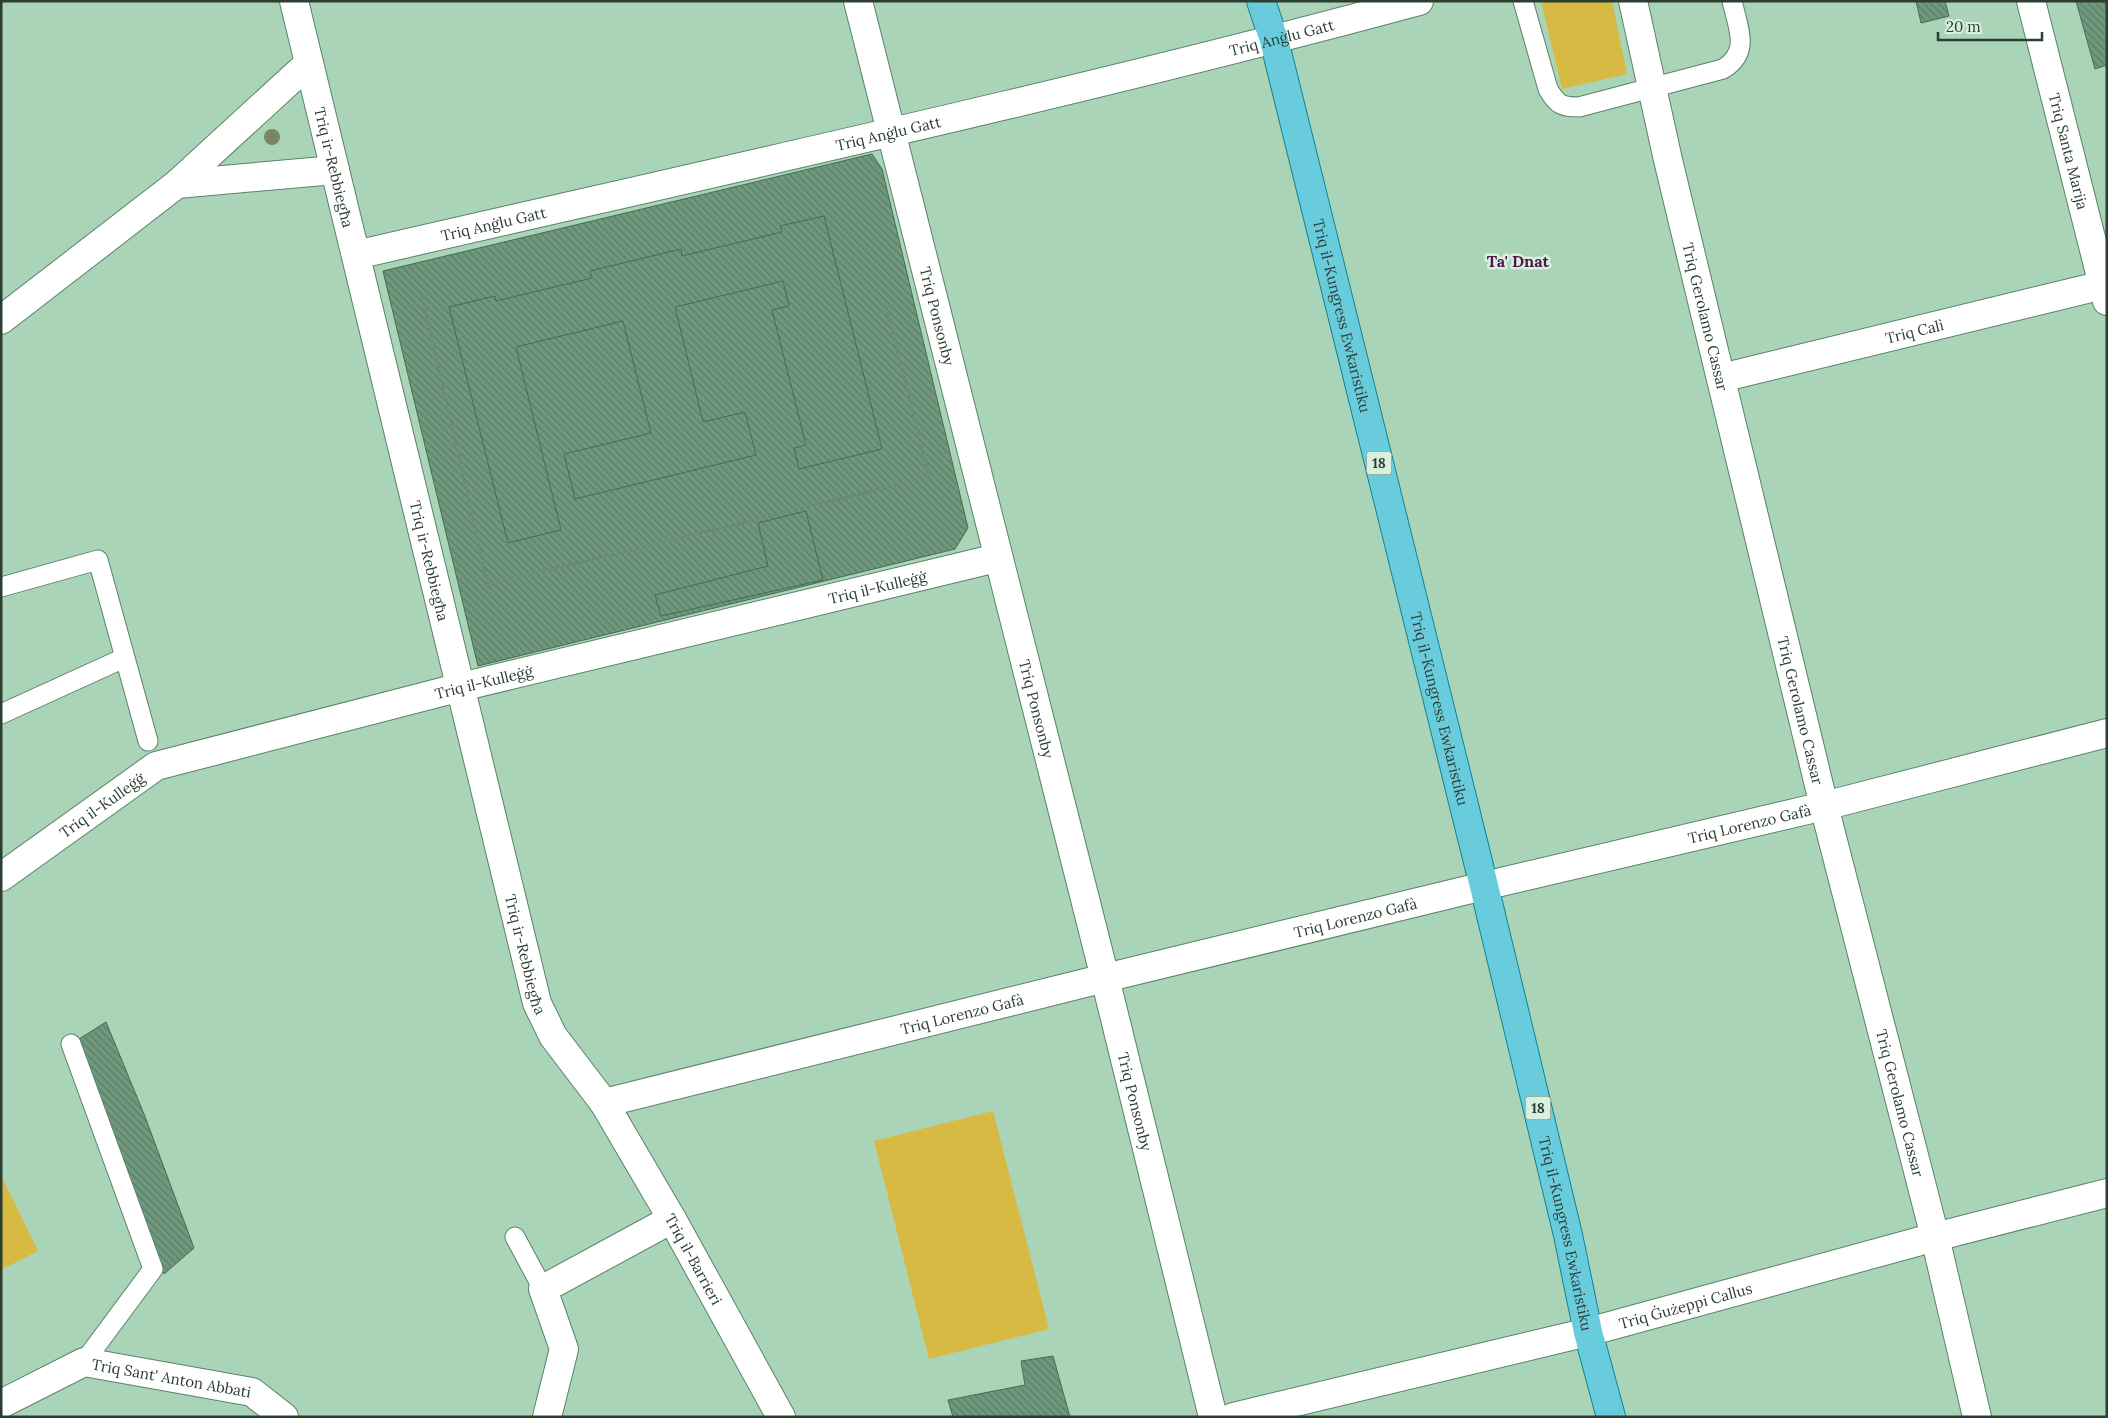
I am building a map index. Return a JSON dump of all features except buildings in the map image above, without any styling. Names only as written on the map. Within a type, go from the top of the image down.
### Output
[{"type":"main road","name":"Triq il-Kungress Ewkaristiku","points":[[1261,1],[1274,40],[1484,886],[1566,1225],[1588,1332],[1611,1417]]},
{"type":"street","name":"Triq ir-Rebbiegħa","points":[[294,1],[537,1003],[553,1036],[604,1104]]},
{"type":"street","name":"Triq Ponsonby","points":[[858,1],[997,558],[1105,978],[1213,1417]]},
{"type":"street","name":"Triq Anġlu Gatt","points":[[356,255],[892,132],[1274,40],[1419,1]]},
{"type":"street","name":"Triq Gerolamo Cassar","points":[[1633,1],[1670,170],[1824,806],[1936,1237],[1977,1417]]},
{"type":"street","name":"Triq Santa Marija","points":[[2031,1],[2105,290]]},
{"type":"street","points":[[1,320],[177,184],[309,63]]},
{"type":"street","points":[[177,184],[335,170]]},
{"type":"street","name":"Triq Calì","points":[[1721,378],[2105,290]]},
{"type":"street","name":"Triq il-Kulleġġ","points":[[1,877],[156,766],[461,687],[997,558]]},
{"type":"street","name":"Triq Lorenzo Gafà","points":[[604,1104],[1105,978],[1824,806],[2107,733]]},
{"type":"street","name":"Triq il-Barrieri","points":[[604,1104],[672,1219],[781,1417]]},
{"type":"street","name":"Triq Ġużeppi Callus","points":[[1233,1417],[1588,1332],[1936,1237],[2107,1193]]},
{"type":"street","points":[[547,1417],[564,1349],[543,1289],[672,1219]]},
{"type":"street","name":"Triq Sant' Anton Abbati","points":[[1,1404],[84,1362],[252,1392],[284,1417]]},
{"type":"lane","points":[[1523,1],[1548,89],[1555,100],[1566,107],[1580,108],[1723,69],[1734,63],[1740,52],[1740,39],[1732,1]]},
{"type":"lane","points":[[1,587],[98,560],[148,741]]},
{"type":"lane","points":[[1,714],[124,658]]},
{"type":"lane","points":[[71,1044],[154,1269],[84,1362]]},
{"type":"lane","points":[[516,1237],[543,1289]]},
{"type":"path","points":[[422,296],[488,585],[930,477],[885,303]]},
{"type":"shaded area","points":[[1541,1],[1612,1],[1627,74],[1562,89]]},
{"type":"shaded area","points":[[993,1111],[1049,1329],[929,1359],[874,1141]]},
{"type":"shaded area","points":[[1,1175],[38,1251],[1,1270]]},
{"type":"district","name":"Ta' Dnat","points":[[1518,261]]}]
